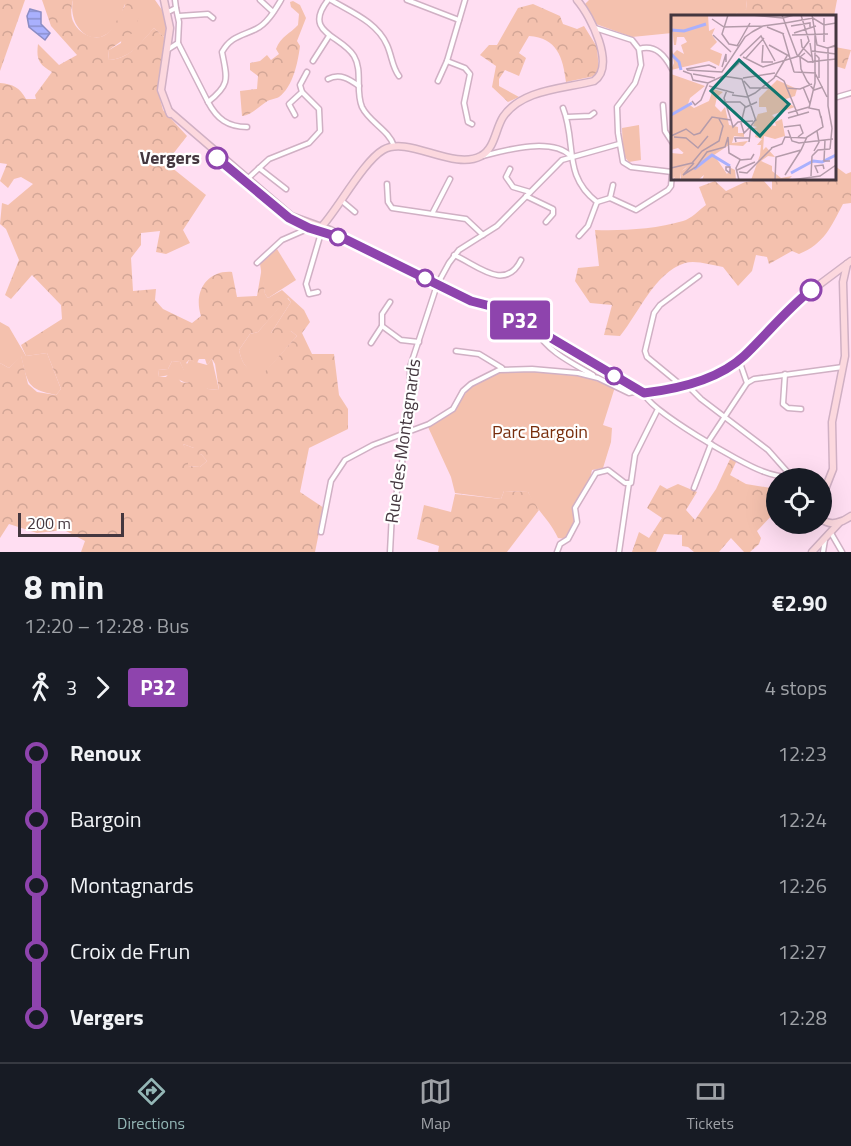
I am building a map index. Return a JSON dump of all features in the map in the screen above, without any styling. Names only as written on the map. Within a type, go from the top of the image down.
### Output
[{"type":"main road","points":[[165,0],[172,10],[161,90],[169,111],[177,124],[277,210],[308,226],[326,228],[474,302],[502,309],[641,392],[684,386],[718,373],[739,360],[792,305],[822,283],[840,276],[849,263]]},
{"type":"main road","points":[[326,228],[342,201],[382,150],[394,147],[464,160],[479,157],[491,146],[502,118],[521,100],[533,95],[594,81],[599,77],[603,71],[604,60],[591,26],[577,0]]},
{"type":"main road","points":[[832,472],[832,422],[844,367],[848,318],[840,276]]},
{"type":"main road","points":[[832,522],[851,516]]},
{"type":"main road","points":[[832,532],[835,523]]},
{"type":"main road","points":[[812,552],[830,534]]},
{"type":"street","points":[[175,0],[172,10],[179,16],[208,14],[213,18]]},
{"type":"street","points":[[260,0],[273,12]]},
{"type":"street","points":[[208,102],[226,82],[228,74],[222,52],[227,44],[236,36],[258,28],[281,0]]},
{"type":"street","points":[[394,147],[361,105],[357,62],[354,55],[324,32],[320,15],[329,0],[369,22],[377,29],[387,44],[394,70],[399,76]]},
{"type":"street","points":[[407,0],[459,20]]},
{"type":"street","points":[[438,81],[447,62],[465,0]]},
{"type":"street","points":[[179,16],[178,43],[208,102],[220,120],[228,124],[248,127]]},
{"type":"street","points":[[591,26],[632,40],[639,49],[641,64],[639,75],[617,107],[619,144],[623,162],[631,167],[671,172]]},
{"type":"street","points":[[597,40],[608,30]]},
{"type":"street","points":[[313,61],[329,36]]},
{"type":"street","points":[[167,50],[178,43]]},
{"type":"street","points":[[639,49],[645,47],[661,52],[671,67]]},
{"type":"street","points":[[447,62],[465,68],[470,74],[464,103],[468,122],[472,124]]},
{"type":"street","points":[[246,181],[259,168],[284,152],[309,143],[320,130],[319,109],[302,92],[300,85],[306,72]]},
{"type":"street","points":[[328,79],[335,75],[348,78],[359,87]]},
{"type":"street","points":[[295,114],[288,104],[302,92]]},
{"type":"street","points":[[836,97],[851,93]]},
{"type":"street","points":[[663,105],[664,131],[671,141]]},
{"type":"street","points":[[563,108],[567,117],[571,157],[582,189],[597,202]]},
{"type":"street","points":[[567,117],[590,116],[594,113]]},
{"type":"street","name":"Rue des Montagnards","points":[[390,552],[392,513],[400,478],[410,402],[409,376],[437,285],[454,255],[494,229],[557,165],[571,157],[619,144]]},
{"type":"street","points":[[479,157],[505,149],[542,147],[564,151],[571,157]]},
{"type":"street","points":[[259,168],[286,189]]},
{"type":"street","points":[[510,169],[506,177],[511,185],[553,209],[550,220],[546,222]]},
{"type":"street","points":[[433,212],[450,179]]},
{"type":"street","points":[[597,202],[610,198],[636,210],[668,190],[671,180]]},
{"type":"street","points":[[387,184],[388,202],[392,208],[433,212],[466,219],[483,235]]},
{"type":"street","points":[[610,198],[613,186]]},
{"type":"street","points":[[342,201],[355,212]]},
{"type":"street","points":[[579,236],[588,226],[597,202]]},
{"type":"street","points":[[256,263],[282,240],[308,226]]},
{"type":"street","points":[[318,292],[309,294],[306,284],[326,228]]},
{"type":"street","points":[[454,255],[497,277],[510,274],[521,260]]},
{"type":"street","points":[[699,276],[660,305],[654,313],[645,351],[647,357],[768,450],[784,468]]},
{"type":"street","points":[[371,343],[382,326],[382,314],[390,302]]},
{"type":"street","points":[[382,326],[401,340],[419,342]]},
{"type":"street","points":[[536,330],[539,337],[562,357],[629,393],[641,392],[657,411],[710,443],[766,472]]},
{"type":"street","points":[[456,351],[479,354],[503,369]]},
{"type":"street","points":[[739,360],[747,383]]},
{"type":"street","points":[[694,488],[710,443],[747,383],[760,377],[844,367]]},
{"type":"street","points":[[321,532],[332,481],[345,460],[373,445],[429,424],[453,410],[463,391],[471,384],[503,369],[564,371],[598,378]]},
{"type":"street","points":[[785,374],[783,404],[788,408],[801,409]]},
{"type":"street","points":[[619,552],[629,483],[634,475],[635,456],[657,411]]},
{"type":"street","points":[[558,552],[559,545],[568,539],[577,522],[575,508],[596,473],[608,470],[629,483]]},
{"type":"street","points":[[832,532],[842,552]]},
{"type":"street","points":[[823,552],[825,540]]},
{"type":"green space","points":[[0,0],[25,0],[0,71]]},
{"type":"green space","points":[[42,0],[73,0],[71,15],[75,25],[85,34],[98,37],[110,31],[122,10],[132,0],[140,13],[134,32],[109,50],[108,60],[129,53],[154,28],[165,38],[158,91],[163,110],[187,136],[166,163],[206,195],[183,230],[190,243],[166,254],[156,252],[160,231],[141,233],[141,245],[131,258],[133,291],[156,289],[155,300],[163,309],[192,323],[201,316],[199,299],[204,284],[209,279],[223,272],[232,272],[237,297],[257,296],[262,267],[265,294],[268,298],[282,290],[304,310],[310,322],[302,333],[312,354],[334,354],[339,395],[348,409],[348,429],[309,448],[300,492],[324,508],[315,552],[81,552],[85,541],[64,530],[37,533],[9,524],[0,538],[0,363],[9,368],[21,355],[28,384],[37,392],[56,395],[61,389],[47,353],[26,356],[21,345],[62,319],[61,305],[32,275],[11,299],[5,295],[19,260],[6,229],[0,224],[2,203],[8,205],[33,184],[21,177],[14,179],[8,188],[0,181],[7,164],[0,163],[0,83],[16,87],[26,99],[36,99],[35,95],[52,72],[39,61],[38,44],[59,65],[77,55],[51,26]],"holes":[[[288,298],[291,302],[271,333],[279,338],[291,331],[297,336],[261,376],[246,366],[239,350],[250,334],[258,332]],[[199,359],[205,359],[207,365],[212,359],[215,364],[219,390],[208,389],[196,380],[181,382],[172,370],[166,377],[159,377],[158,370],[168,369],[172,361],[180,362],[184,371],[193,367],[186,363],[189,360],[197,363]],[[183,444],[194,448],[194,458],[197,459],[201,454],[207,461],[200,467],[188,466],[188,453]]]},
{"type":"green space","points":[[73,0],[155,0],[167,17],[165,38],[154,28],[129,54],[108,60],[109,50],[121,43],[125,4],[117,24],[107,34],[91,37],[78,28],[74,20]]},
{"type":"green space","points":[[589,0],[746,0],[747,9],[736,15],[671,15],[671,33],[632,37],[593,23],[585,4]]},
{"type":"green space","points":[[746,0],[837,0],[834,15],[736,15],[739,10],[747,9]]},
{"type":"green space","points":[[293,1],[300,5],[306,18],[297,41],[300,46],[291,81],[279,97],[242,116],[240,91],[257,89],[258,76],[250,70],[250,63],[260,61],[267,55],[271,60],[279,54],[276,49],[278,45],[298,25],[299,14],[291,7],[290,2]]},
{"type":"green space","points":[[533,4],[560,16],[563,24],[577,29],[584,26],[597,47],[599,71],[595,76],[566,82],[557,50],[546,41],[529,36],[519,53],[526,58],[519,76],[505,70],[499,79],[499,86],[519,97],[508,102],[492,87],[496,66],[480,55],[489,45],[497,45],[518,8]]},
{"type":"green space","points":[[836,47],[851,50],[845,69],[836,66]]},
{"type":"green space","points":[[639,125],[641,160],[629,162],[623,155],[622,128]]},
{"type":"green space","points":[[836,167],[846,174],[851,172],[851,203],[843,204],[821,240],[808,250],[799,254],[792,251],[769,264],[767,257],[756,255],[752,271],[738,286],[723,267],[699,262],[685,263],[664,275],[620,336],[604,335],[612,305],[590,303],[575,281],[578,268],[599,266],[595,230],[650,228],[686,220],[706,205],[699,187],[715,181],[726,191],[745,182],[763,180],[772,190],[772,180],[836,180]]},
{"type":"green space","points":[[277,249],[296,280],[268,298],[265,294],[260,264]]},
{"type":"green space","points":[[287,298],[291,302],[271,333],[291,331],[297,336],[261,377],[246,366],[239,350],[250,334],[258,332]]},
{"type":"green space","points":[[0,322],[9,327],[26,356],[47,353],[61,389],[56,395],[39,390],[30,383],[21,356],[9,368],[0,363]]},
{"type":"green space","points":[[212,359],[219,390],[208,389],[190,382],[186,383],[169,375],[159,377],[158,370],[168,369],[172,361],[180,362],[184,370],[189,360],[207,365]]},
{"type":"green space","name":"Parc Bargoin","points":[[505,370],[571,373],[615,387],[603,425],[612,428],[611,442],[603,468],[592,470],[589,483],[574,506],[577,518],[566,539],[558,538],[528,492],[504,491],[501,499],[455,493],[451,477],[428,427],[455,410],[469,388]]},
{"type":"green space","points":[[183,444],[194,448],[195,458],[201,454],[207,461],[200,467],[188,466],[187,453]]},
{"type":"green space","points":[[731,457],[737,460],[730,475],[746,484],[766,487],[766,522],[757,531],[761,538],[759,544],[750,552],[744,552],[731,538],[719,552],[694,552],[682,546],[682,535],[664,534],[656,552],[632,552],[639,532],[649,538],[662,518],[647,508],[660,485],[667,489],[678,484],[697,492],[686,510],[695,520],[716,489]]},
{"type":"green space","points":[[504,491],[528,492],[539,510],[507,552],[438,552],[439,546],[417,539],[424,505],[451,512],[455,494],[501,499]]},
{"type":"water","points":[[30,9],[41,12],[41,24],[50,33],[45,40],[29,27],[27,16]]},
{"type":"bus line","name":"P32","points":[[217,158],[289,218],[309,228],[345,239],[471,301],[502,309],[644,393],[687,385],[730,366],[743,357],[792,305],[811,290]]},
{"type":"place","name":"Vergers","points":[[217,158]]}]
